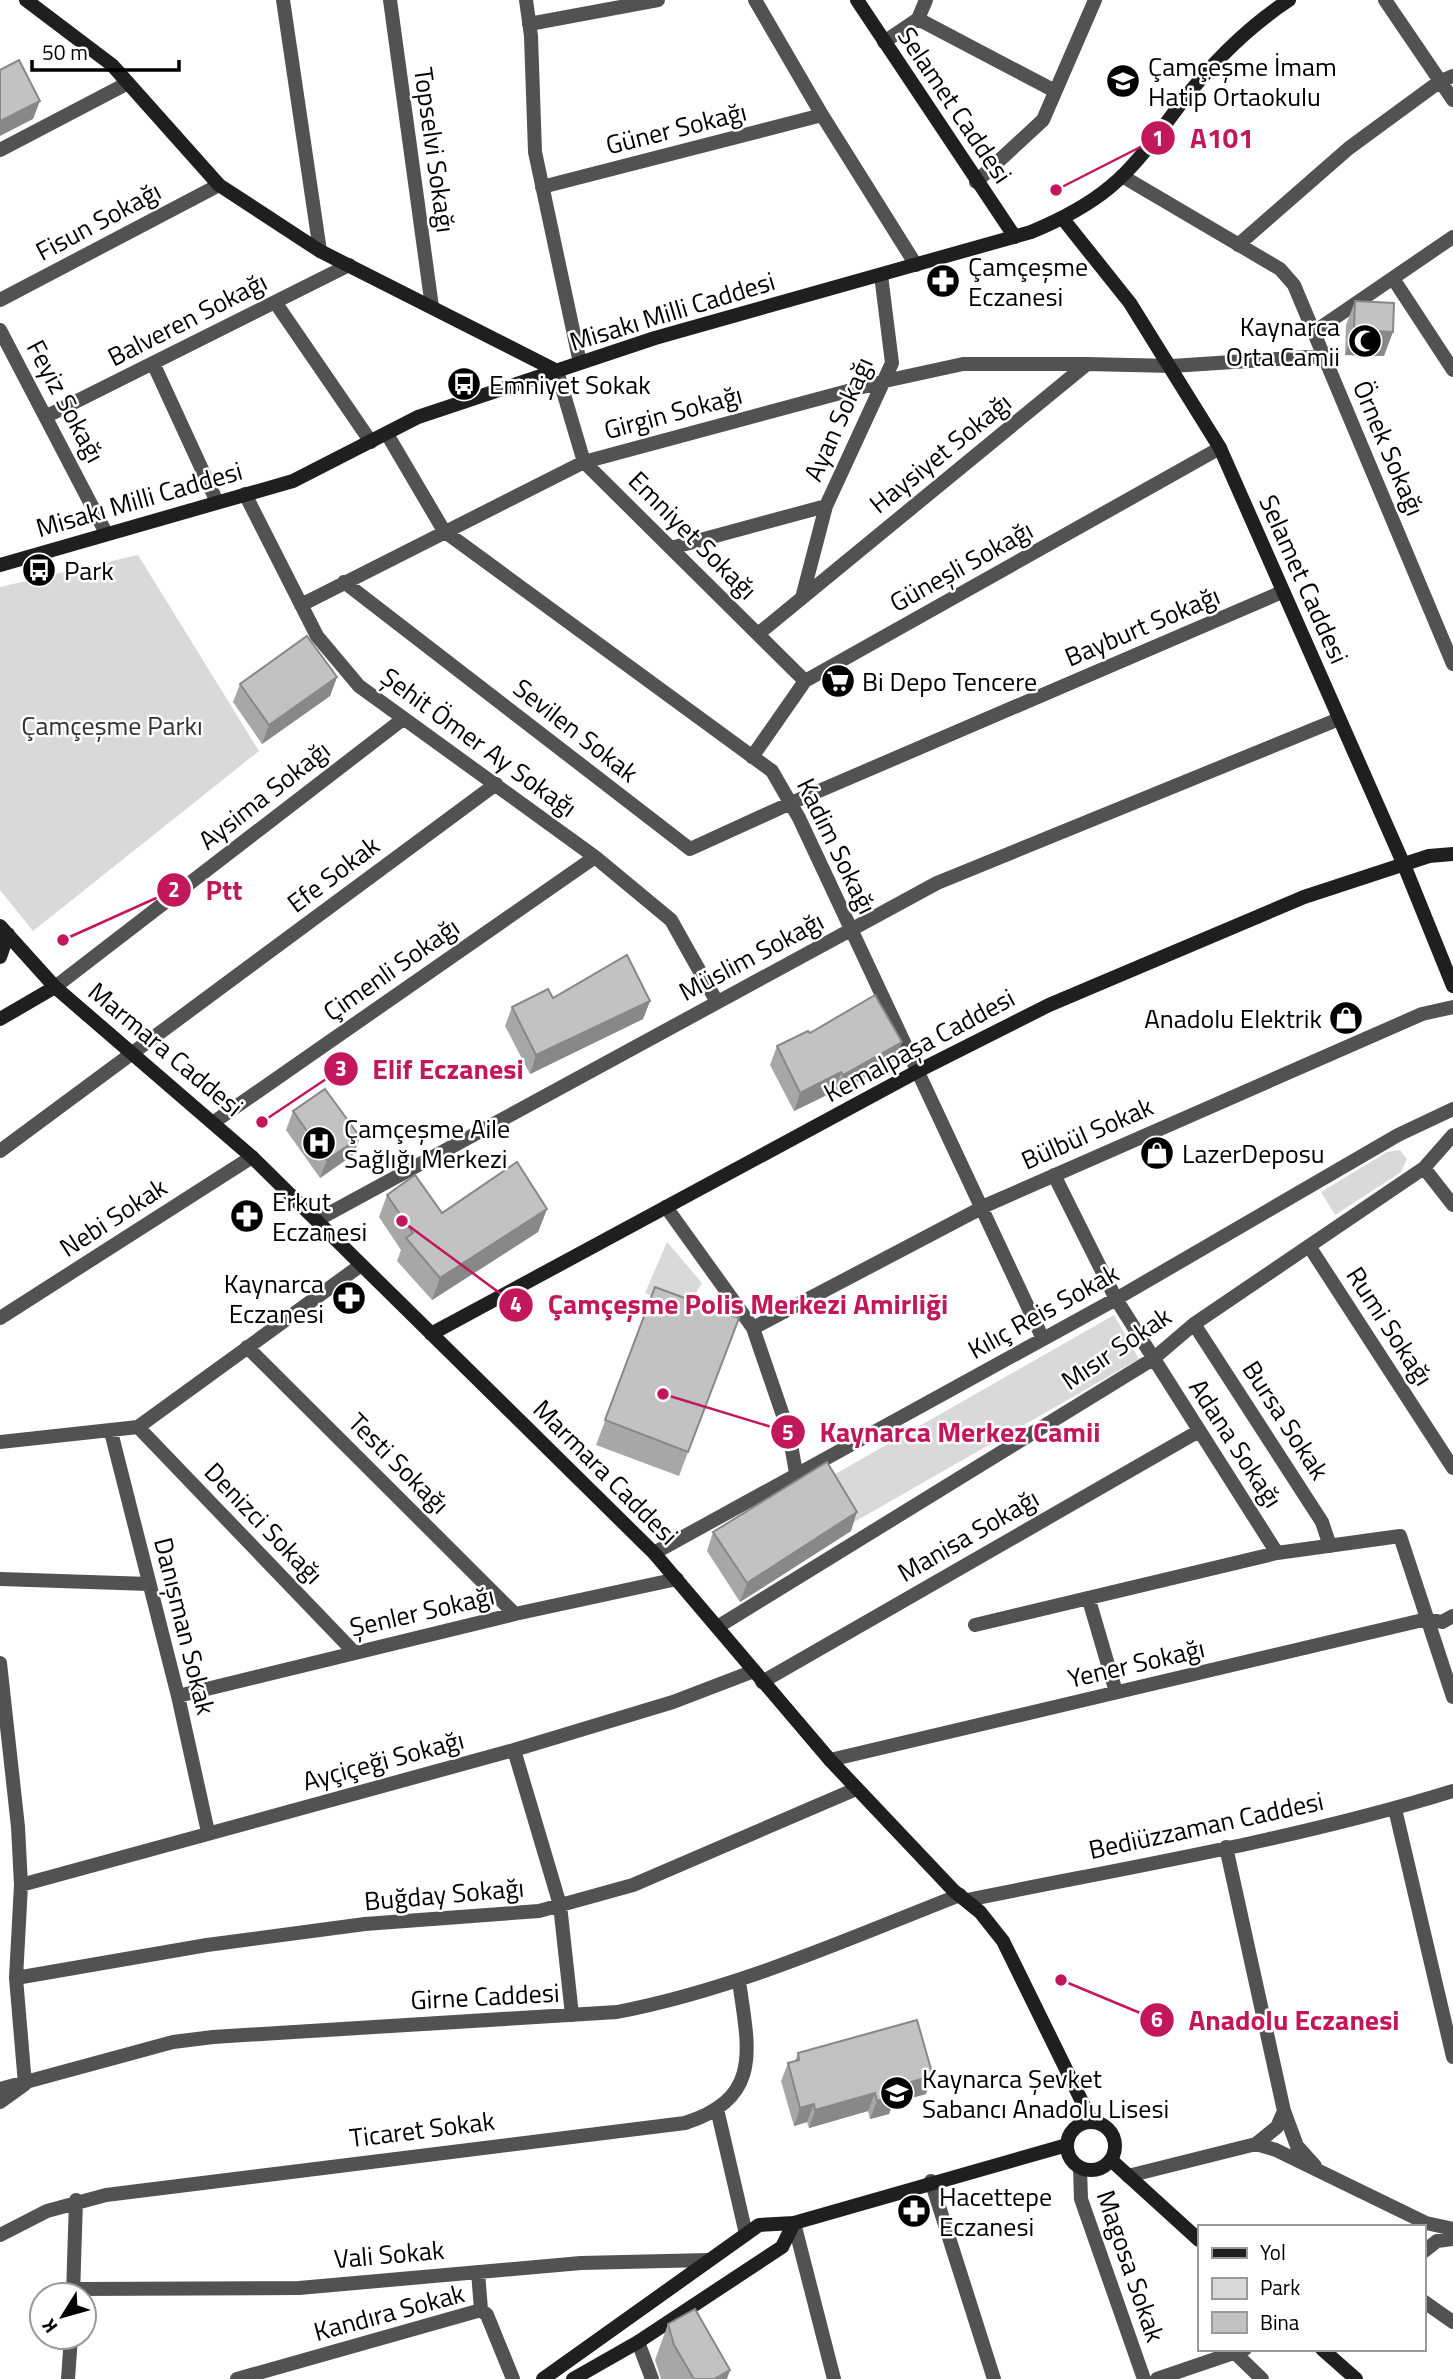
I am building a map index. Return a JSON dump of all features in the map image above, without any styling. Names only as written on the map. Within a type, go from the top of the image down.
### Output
[{"type":"street","points":[[26,0],[112,65],[219,184],[320,251],[557,371]]},
{"type":"street","points":[[283,0],[320,251]]},
{"type":"street","name":"Topselvi Sokağı","points":[[390,0],[432,307]]},
{"type":"street","points":[[526,0],[535,152],[580,363]]},
{"type":"street","points":[[529,24],[658,0]]},
{"type":"street","points":[[755,0],[822,116],[916,265]]},
{"type":"street","name":"Selamet Caddesi","points":[[857,0],[1015,237]]},
{"type":"street","points":[[884,42],[918,19],[926,0]]},
{"type":"street","points":[[976,182],[1043,120],[1095,0]]},
{"type":"street","name":"Misakı Milli Caddesi","points":[[0,565],[293,481],[418,417],[655,338],[1015,237],[1063,219],[1090,203],[1122,176],[1211,66],[1240,38],[1289,0]]},
{"type":"street","points":[[1385,0],[1438,82],[1453,100]]},
{"type":"street","points":[[918,19],[1055,91]]},
{"type":"street","points":[[1238,245],[1349,148],[1438,82],[1453,76]]},
{"type":"street","points":[[0,150],[128,83]]},
{"type":"street","name":"Güner Sokağı","points":[[542,187],[822,116]]},
{"type":"street","name":"Örnek Sokağı","points":[[1122,176],[1279,269],[1294,285],[1453,664]]},
{"type":"street","name":"Fisun Sokağı","points":[[0,300],[219,184]]},
{"type":"street","name":"Selamet Caddesi","points":[[1063,219],[1130,303],[1172,366],[1220,448],[1404,864],[1453,986]]},
{"type":"street","points":[[1314,332],[1394,280],[1453,237]]},
{"type":"street","name":"Balveren Sokağı","points":[[47,416],[349,265]]},
{"type":"street","name":"Ayan Sokağı","points":[[671,548],[826,506],[892,363],[881,275]]},
{"type":"street","points":[[1394,280],[1453,368]]},
{"type":"street","points":[[275,302],[371,442]]},
{"type":"street","name":"Feyiz Sokağı","points":[[0,330],[106,533]]},
{"type":"street","points":[[1087,364],[1172,366],[1323,356]]},
{"type":"street","points":[[153,363],[217,502]]},
{"type":"street","name":"Girgin Sokağı","points":[[301,605],[584,462],[885,381],[963,364],[1087,364]]},
{"type":"street","name":"Haysiyet Sokağı","points":[[758,634],[1087,364]]},
{"type":"street","name":"Emniyet Sokağı","points":[[557,371],[584,462],[805,681]]},
{"type":"street","name":"Kadim Sokağı","points":[[387,433],[444,531],[772,771],[791,803],[1042,1337]]},
{"type":"street","name":"Güneşli Sokağı","points":[[752,757],[805,681],[1220,448]]},
{"type":"street","name":"Şehit Ömer Ay Sokağı","points":[[245,494],[317,636],[359,686],[595,857],[671,920],[716,1002]]},
{"type":"street","points":[[802,598],[826,506]]},
{"type":"street","name":"Sevilen Sokak","points":[[344,582],[690,849],[791,803]]},
{"type":"street","name":"Bayburt Sokağı","points":[[791,803],[1282,593]]},
{"type":"street","name":"Aysima Sokağı","points":[[55,987],[403,719]]},
{"type":"street","name":"Müslim Sokağı","points":[[317,1220],[937,883],[1339,719]]},
{"type":"street","name":"Efe Sokak","points":[[0,1151],[496,784]]},
{"type":"street","name":"Kemalpaşa Caddesi","points":[[431,1334],[918,1071],[1049,1005],[1304,897],[1429,856],[1453,854]]},
{"type":"street","name":"Çimenli Sokağı","points":[[214,1122],[595,857]]},
{"type":"street","points":[[0,957],[4,930]]},
{"type":"street","name":"Marmara Caddesi","points":[[4,930],[55,987],[252,1157],[654,1553],[856,1789],[991,1924],[1003,1941],[1092,2122]]},
{"type":"street","points":[[0,1019],[55,987]]},
{"type":"street","name":"Bülbül Sokak","points":[[752,1328],[981,1208],[1422,1014],[1453,1007]]},
{"type":"street","name":"Kılıç Reis Sokak","points":[[654,1553],[1042,1337],[1116,1299],[1398,1135],[1453,1109]]},
{"type":"street","name":"Mısır Sokak","points":[[719,1626],[1153,1359],[1194,1324],[1424,1168],[1453,1135]]},
{"type":"street","name":"Nebi Sokak","points":[[0,1318],[252,1157]]},
{"type":"street","points":[[1424,1168],[1453,1205]]},
{"type":"street","name":"Adana Sokağı","points":[[1054,1175],[1116,1299],[1277,1553]]},
{"type":"street","points":[[666,1207],[752,1328],[789,1433],[796,1473]]},
{"type":"street","name":"Rumi Sokağı","points":[[1309,1246],[1453,1468]]},
{"type":"street","points":[[0,1442],[138,1427],[361,1265]]},
{"type":"street","name":"Bursa Sokak","points":[[1194,1324],[1322,1522],[1330,1546]]},
{"type":"street","name":"Testi Sokağı","points":[[247,1348],[515,1614]]},
{"type":"street","name":"Denizci Sokağı","points":[[138,1427],[354,1652]]},
{"type":"street","name":"Danışman Sokak","points":[[111,1432],[178,1696],[208,1832]]},
{"type":"street","name":"Manisa Sokağı","points":[[758,1677],[1199,1432]]},
{"type":"street","points":[[975,1625],[1089,1600],[1277,1553],[1400,1536],[1453,1697]]},
{"type":"street","points":[[0,1579],[149,1584]]},
{"type":"street","name":"Şenler Sokağı","points":[[178,1696],[515,1614],[677,1579]]},
{"type":"street","points":[[1089,1600],[1116,1692]]},
{"type":"street","name":"Yener Sokağı","points":[[830,1760],[1427,1619],[1442,1622],[1453,1616]]},
{"type":"street","points":[[0,1663],[11,1742],[21,1885],[16,1978],[25,2084],[0,2102]]},
{"type":"street","name":"Ayçiçeği Sokağı","points":[[21,1885],[514,1750],[758,1677]]},
{"type":"street","points":[[514,1750],[560,1905],[572,2015]]},
{"type":"street","name":"Buğday Sokağı","points":[[16,1978],[207,1945],[365,1924],[539,1911],[633,1885],[856,1789]]},
{"type":"street","name":"Bediüzzaman Caddesi","points":[[963,1898],[1226,1847],[1395,1809],[1453,1791]]},
{"type":"street","points":[[1395,1809],[1449,2019],[1453,2057]]},
{"type":"street","points":[[1226,1847],[1284,2111],[1297,2146],[1322,2173]]},
{"type":"street","name":"Girne Caddesi","points":[[0,2089],[136,2052],[213,2037],[617,2012],[660,2004],[739,1981],[963,1898]]},
{"type":"street","name":"Ticaret Sokak","points":[[0,2235],[47,2211],[76,2200],[685,2123],[717,2109],[742,2080],[749,2059],[739,1981]]},
{"type":"street","points":[[717,2109],[746,2234]]},
{"type":"street","points":[[1128,2176],[1256,2144],[1278,2127],[1284,2111]]},
{"type":"street","points":[[543,2379],[759,2225],[794,2223],[931,2181],[1067,2144],[1078,2126],[1092,2122],[1111,2133],[1115,2146],[1111,2160],[1100,2169],[1080,2168],[1070,2158],[1067,2144]]},
{"type":"street","points":[[1256,2144],[1426,2223],[1453,2228]]},
{"type":"street","points":[[1111,2160],[1198,2239]]},
{"type":"street","name":"Magosa Sokak","points":[[1080,2168],[1081,2199],[1143,2379]]},
{"type":"street","points":[[931,2181],[994,2379]]},
{"type":"street","points":[[73,2281],[76,2200]]},
{"type":"street","points":[[573,2379],[638,2342],[782,2247],[794,2223]]},
{"type":"street","points":[[794,2223],[834,2379]]},
{"type":"street","points":[[1425,2250],[1437,2241],[1453,2239]]},
{"type":"street","points":[[1437,2241],[1453,2250]]},
{"type":"street","name":"Vali Sokak","points":[[98,2292],[299,2288],[581,2263],[708,2260]]},
{"type":"street","points":[[478,2272],[481,2310]]},
{"type":"street","points":[[1425,2302],[1453,2322]]},
{"type":"street","name":"Kandıra Sokak","points":[[237,2379],[481,2310],[487,2315],[513,2379]]},
{"type":"street","points":[[638,2342],[652,2379]]},
{"type":"street","points":[[68,2379],[70,2351]]},
{"type":"street","points":[[1157,2379],[1240,2351],[1262,2379]]},
{"type":"street","points":[[1324,2351],[1355,2379]]},
{"type":"green space","name":"Çamçeşme Parkı","points":[[138,555],[259,751],[33,931],[0,890],[0,587]]},
{"type":"green space","points":[[1400,1150],[1407,1159],[1401,1172],[1335,1215],[1321,1192],[1387,1152]]},
{"type":"green space","points":[[667,1242],[702,1283],[684,1312],[645,1293]]},
{"type":"green space","points":[[1114,1315],[1139,1359],[849,1525],[823,1481]]},
{"type":"building","points":[[19,60],[40,101],[0,121],[0,70]]},
{"type":"building","points":[[1355,301],[1394,303],[1393,332],[1354,330]]},
{"type":"building","points":[[307,636],[337,677],[269,725],[240,684]]},
{"type":"building","points":[[627,955],[650,1001],[536,1055],[512,1007],[548,989],[553,998]]},
{"type":"building","points":[[875,995],[902,1042],[843,1075],[841,1072],[800,1093],[777,1046],[808,1031],[810,1033]]},
{"type":"building","points":[[325,1089],[360,1137],[327,1160],[293,1111]]},
{"type":"building","points":[[517,1162],[547,1209],[440,1278],[406,1238],[413,1233],[387,1195],[415,1175],[442,1213]]},
{"type":"building","points":[[655,1287],[739,1318],[688,1452],[605,1420]]},
{"type":"building","points":[[827,1462],[857,1512],[747,1583],[713,1532]]},
{"type":"building","points":[[917,2020],[933,2076],[893,2087],[896,2095],[877,2101],[875,2093],[815,2110],[814,2104],[800,2108],[788,2063],[799,2060],[798,2053]]},
{"type":"building","points":[[695,2309],[730,2370],[714,2379],[694,2379],[674,2345],[668,2324]]},
{"type":"place","name":"Çamçeşme İmam Hatip Ortaokulu","points":[[1123,81]]},
{"type":"place","name":"A101","points":[[1056,190]]},
{"type":"place","name":"Çamçeşme Eczanesi","points":[[943,281]]},
{"type":"place","name":"Kaynarca Orta Camii","points":[[1365,341]]},
{"type":"place","name":"Emniyet Sokak","points":[[464,384]]},
{"type":"place","name":"Park","points":[[39,570]]},
{"type":"place","name":"Bi Depo Tencere","points":[[838,681]]},
{"type":"place","name":"Ptt","points":[[63,940]]},
{"type":"place","name":"Anadolu Elektrik","points":[[1346,1018]]},
{"type":"place","name":"Elif Eczanesi","points":[[262,1122]]},
{"type":"place","name":"Çamçeşme Aile Sağlığı Merkezi","points":[[319,1143]]},
{"type":"place","name":"LazerDeposu","points":[[1157,1153]]},
{"type":"place","name":"Erkut Eczanesi","points":[[247,1216]]},
{"type":"place","name":"Çamçeşme Polis Merkezi Amirliği","points":[[402,1221]]},
{"type":"place","name":"Kaynarca Eczanesi","points":[[349,1298]]},
{"type":"place","name":"Kaynarca Merkez Camii","points":[[663,1394]]},
{"type":"place","name":"Anadolu Eczanesi","points":[[1061,1980]]},
{"type":"place","name":"Kaynarca Şevket Sabancı Anadolu Lisesi","points":[[897,2093]]},
{"type":"place","name":"Hacettepe Eczanesi","points":[[914,2211]]}]
